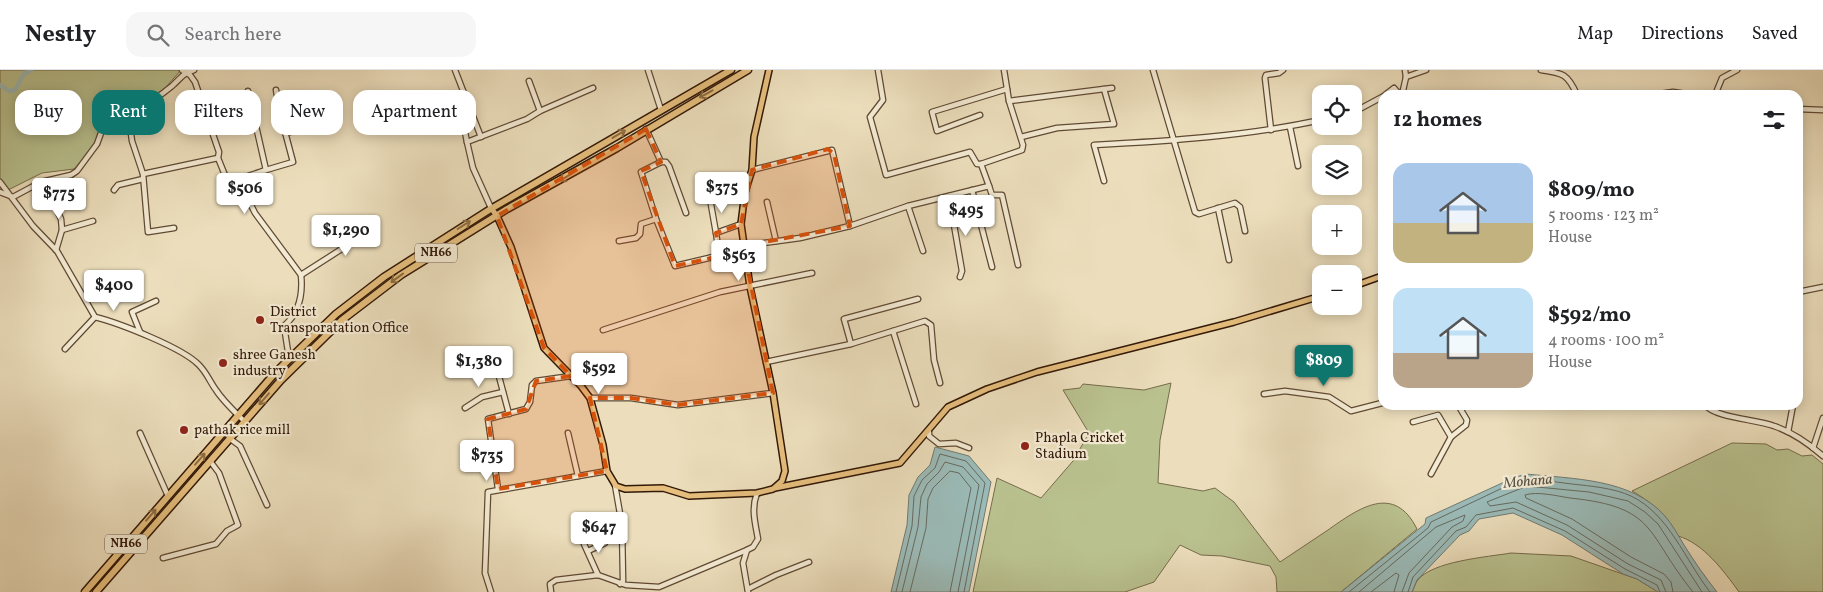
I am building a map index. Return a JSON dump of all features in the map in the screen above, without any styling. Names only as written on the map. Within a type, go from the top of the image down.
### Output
[{"type":"highway","name":"NH66","points":[[85,592],[289,358],[336,314],[384,277],[491,208],[731,70]]},
{"type":"highway","name":"NH66","points":[[96,592],[290,370],[342,320],[401,275],[497,216],[748,70]]},
{"type":"main road","points":[[769,70],[754,137],[752,170],[745,192],[741,224],[750,286],[773,393],[785,471],[782,481],[772,489]]},
{"type":"main road","points":[[491,208],[497,216],[511,247],[544,348],[590,398],[603,445],[606,471],[614,483],[622,488],[663,488],[689,496],[757,493],[892,466],[900,463],[929,432],[948,407],[987,389],[1037,372],[1234,322],[1312,299]]},
{"type":"main road","points":[[1362,283],[1378,277]]},
{"type":"street","points":[[165,90],[183,71],[194,70]]},
{"type":"street","points":[[455,70],[481,137]]},
{"type":"street","points":[[648,70],[661,110]]},
{"type":"street","points":[[878,70],[883,100],[870,117],[886,175],[970,152],[977,164],[981,164],[1022,150],[1024,145],[1009,102],[1004,70]]},
{"type":"street","points":[[1153,70],[1195,212],[1199,214],[1235,204],[1240,207],[1245,231]]},
{"type":"street","points":[[1271,130],[1264,78],[1266,75],[1279,74],[1283,70]]},
{"type":"street","points":[[1402,90],[1406,77],[1405,70]]},
{"type":"street","points":[[1406,77],[1426,70]]},
{"type":"street","points":[[1541,70],[1563,74],[1572,82],[1575,90]]},
{"type":"street","points":[[1717,90],[1722,78],[1737,70]]},
{"type":"street","points":[[183,71],[190,74],[200,92],[219,152],[218,158],[233,195],[247,197]]},
{"type":"street","points":[[529,81],[540,111]]},
{"type":"street","points":[[467,142],[527,119],[540,111],[593,88]]},
{"type":"street","points":[[980,115],[937,131],[932,112],[1007,88]]},
{"type":"street","points":[[1009,102],[1112,88]]},
{"type":"street","points":[[1021,136],[1057,128],[1114,124],[1104,89]]},
{"type":"street","points":[[1362,108],[1378,99]]},
{"type":"street","points":[[1803,109],[1823,110]]},
{"type":"street","points":[[1104,181],[1094,145],[1173,141],[1271,130],[1312,122]]},
{"type":"street","points":[[1290,127],[1298,166]]},
{"type":"street","points":[[646,129],[661,162]]},
{"type":"street","points":[[0,192],[12,197],[42,182],[70,176],[77,171],[97,144],[100,135]]},
{"type":"street","points":[[131,135],[143,176],[148,232],[174,228]]},
{"type":"street","points":[[258,135],[266,170]]},
{"type":"street","points":[[286,135],[293,162],[248,176],[247,197],[255,212],[301,275],[294,318],[284,326],[289,358]]},
{"type":"street","points":[[466,135],[473,168],[491,208]]},
{"type":"street","points":[[752,170],[832,150],[850,226]]},
{"type":"street","points":[[114,190],[118,185],[143,176],[218,158]]},
{"type":"street","points":[[686,213],[666,162],[661,162],[642,172],[656,219],[676,266],[718,256],[710,199]]},
{"type":"street","points":[[981,164],[992,195],[1002,195],[1018,265]]},
{"type":"street","points":[[0,182],[68,267],[95,317],[114,322],[141,333],[198,363],[208,375],[216,391],[244,421]]},
{"type":"street","points":[[743,246],[800,238],[850,226],[908,206],[989,186]]},
{"type":"street","points":[[972,190],[992,267]]},
{"type":"street","points":[[50,195],[61,219],[62,230],[56,250]]},
{"type":"street","points":[[949,196],[962,271],[960,277]]},
{"type":"street","points":[[767,202],[776,241]]},
{"type":"street","points":[[908,206],[923,251]]},
{"type":"street","points":[[1218,208],[1229,260]]},
{"type":"street","points":[[619,241],[636,238],[640,234],[641,224],[656,219]]},
{"type":"street","points":[[62,230],[93,221]]},
{"type":"street","points":[[716,233],[741,224]]},
{"type":"street","points":[[301,275],[351,243],[364,231],[364,227]]},
{"type":"street","points":[[603,330],[720,292],[812,273]]},
{"type":"street","points":[[1803,291],[1823,287]]},
{"type":"street","points":[[851,344],[844,319],[918,299]]},
{"type":"street","points":[[141,333],[132,312],[156,301]]},
{"type":"street","points":[[65,350],[95,317]]},
{"type":"street","points":[[766,362],[851,344],[925,322],[932,325],[934,360],[940,384]]},
{"type":"street","points":[[893,331],[916,404]]},
{"type":"street","points":[[497,369],[509,414]]},
{"type":"street","points":[[498,489],[488,419],[526,409],[530,402],[532,385],[536,381],[571,376]]},
{"type":"street","points":[[1264,394],[1285,391],[1329,397],[1351,412],[1378,404]]},
{"type":"street","points":[[465,408],[482,397],[503,392]]},
{"type":"street","points":[[590,398],[631,398],[678,405],[773,393]]},
{"type":"street","points":[[1431,474],[1451,437],[1466,425],[1467,420],[1461,410]]},
{"type":"street","points":[[1712,410],[1719,415],[1753,420],[1788,432],[1814,448],[1823,456]]},
{"type":"street","points":[[1788,432],[1792,410]]},
{"type":"street","points":[[1413,422],[1438,415],[1446,432],[1451,437]]},
{"type":"street","points":[[1814,448],[1823,418]]},
{"type":"street","points":[[929,432],[929,436],[940,444],[956,443],[969,448]]},
{"type":"street","points":[[140,433],[168,496]]},
{"type":"street","points":[[568,433],[578,476]]},
{"type":"street","points":[[230,438],[240,446],[267,505]]},
{"type":"street","points":[[163,558],[216,544],[227,531],[238,525],[219,473],[210,461]]},
{"type":"street","points":[[491,592],[485,573],[488,492],[606,471]]},
{"type":"street","points":[[614,483],[622,525],[623,581],[620,584]]},
{"type":"street","points":[[654,592],[659,587],[753,547],[758,539],[753,514],[753,502],[757,493]]},
{"type":"street","points":[[588,551],[605,543],[604,530]]},
{"type":"street","points":[[584,544],[598,575]]},
{"type":"street","points":[[747,550],[743,563],[748,591],[776,575],[809,562]]},
{"type":"street","points":[[551,592],[550,584],[556,580],[598,575],[620,584],[659,587]]},
{"type":"highlighted area","points":[[646,129],[661,162],[641,171],[675,266],[720,256],[716,233],[741,224],[752,170],[828,149],[834,154],[850,226],[743,246],[773,393],[678,405],[631,398],[590,398],[607,471],[498,489],[488,419],[526,409],[536,381],[571,376],[544,348],[497,216]]},
{"type":"green space","points":[[0,70],[181,70],[163,90],[92,90],[92,135],[99,135],[91,150],[74,169],[42,173],[8,190],[0,179]]},
{"type":"green space","points":[[1171,383],[1160,440],[1158,483],[1203,491],[1215,488],[1234,502],[1280,562],[1352,514],[1376,504],[1387,503],[1398,507],[1408,515],[1417,529],[1341,592],[1277,592],[1276,577],[1270,566],[1222,556],[1201,555],[1180,545],[1154,582],[1125,592],[973,592],[997,478],[1041,498],[1073,461],[1089,433],[1063,390],[1080,388],[1083,384],[1144,390]]},
{"type":"green space","points":[[1732,443],[1766,444],[1777,450],[1788,449],[1802,456],[1812,455],[1823,464],[1823,592],[1739,592],[1720,567],[1704,551],[1678,536],[1658,510],[1632,491]]},
{"type":"green space","points":[[1511,553],[1571,556],[1637,579],[1658,592],[1412,592],[1417,581],[1424,574],[1434,569],[1475,558]]},
{"type":"water","points":[[935,447],[969,456],[991,482],[969,592],[891,592],[907,525],[909,495],[918,477],[930,465]]},
{"type":"water","name":"Mohana","points":[[1526,474],[1582,479],[1618,487],[1636,494],[1651,503],[1668,519],[1717,592],[1658,592],[1637,579],[1623,574],[1562,535],[1513,513],[1479,519],[1469,531],[1460,535],[1417,580],[1412,592],[1341,592],[1425,524],[1426,518],[1513,478]]},
{"type":"waterway","points":[[0,85],[9,91],[15,90],[24,74],[31,70]]},
{"type":"place","name":"District Transporatation Office","points":[[260,320]]},
{"type":"place","name":"shree Ganesh industry","points":[[223,363]]},
{"type":"place","name":"pathak rice mill","points":[[184,430]]},
{"type":"place","name":"Phapla Cricket Stadium","points":[[1025,446]]}]
